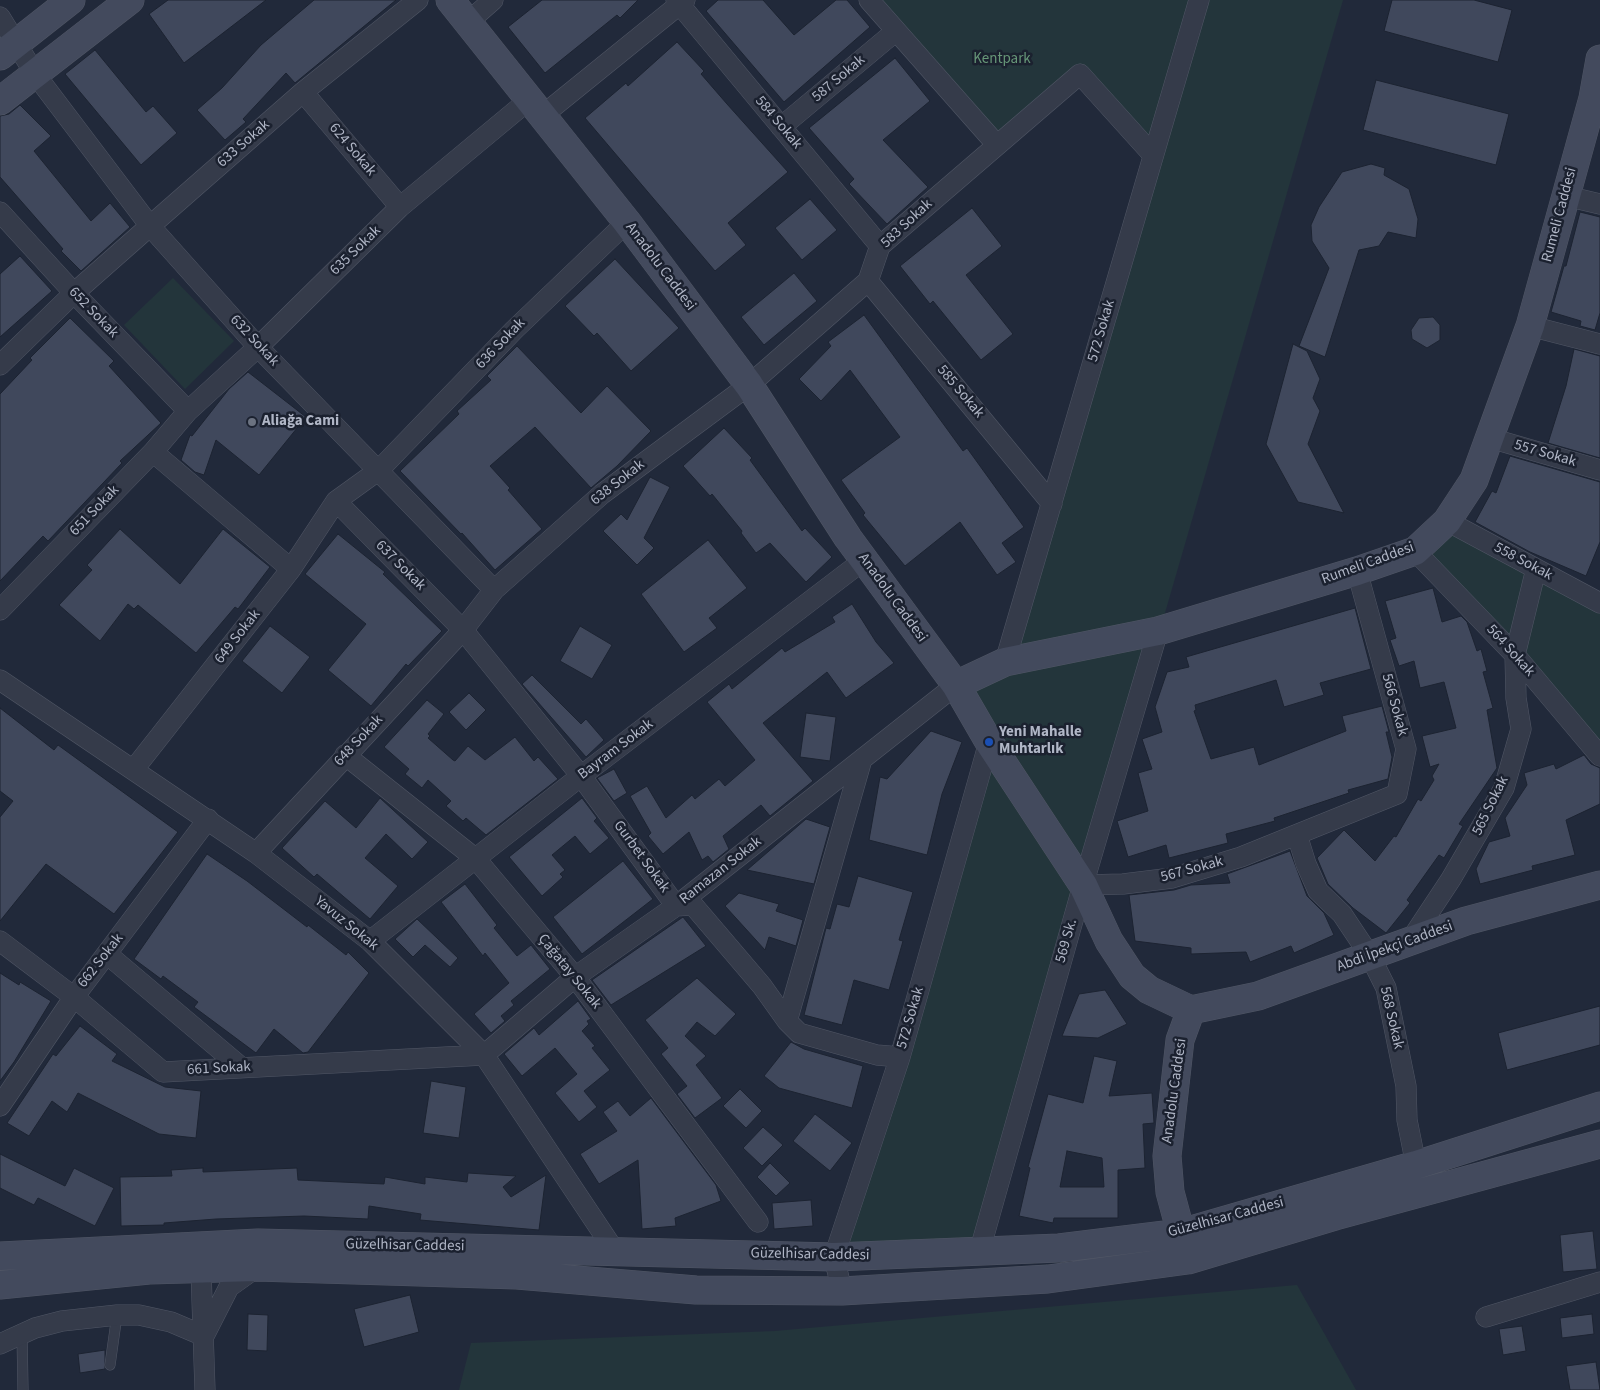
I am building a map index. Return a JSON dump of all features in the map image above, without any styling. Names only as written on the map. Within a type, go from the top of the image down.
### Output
[{"type":"street","points":[[8,49],[70,0]]},
{"type":"street","points":[[0,100],[130,0]]},
{"type":"street","name":"633 Sokak","points":[[0,364],[74,293],[303,92],[418,0]]},
{"type":"street","name":"Anadolu Caddesi","points":[[450,0],[627,222],[749,386],[864,560],[956,685],[989,742],[1083,885],[1109,941],[1132,976],[1148,990],[1191,1010],[1180,1040],[1167,1156],[1170,1192],[1181,1233]]},
{"type":"street","points":[[468,22],[493,0]]},
{"type":"street","points":[[868,0],[997,146]]},
{"type":"street","name":"572 Sokak","points":[[1005,662],[1199,0]]},
{"type":"street","name":"635 Sokak","points":[[188,411],[258,346],[400,207],[680,1]]},
{"type":"street","name":"584 Sokak","points":[[680,1],[880,246]]},
{"type":"street","name":"632 Sokak","points":[[0,17],[8,49],[35,74],[150,226],[258,346],[494,590]]},
{"type":"street","name":"587 Sokak","points":[[781,126],[896,31]]},
{"type":"street","name":"Rumeli Caddesi","points":[[956,685],[1005,662],[1158,631],[1357,571],[1415,551],[1447,520],[1474,480],[1530,326],[1566,196],[1597,99],[1600,59]]},
{"type":"street","name":"583 Sokak","points":[[749,386],[868,281],[880,246],[1080,74],[1154,155]]},
{"type":"street","name":"624 Sokak","points":[[303,92],[400,207]]},
{"type":"street","points":[[1566,196],[1600,204]]},
{"type":"street","name":"652 Sokak","points":[[0,212],[74,293],[188,411]]},
{"type":"street","name":"636 Sokak","points":[[336,501],[379,470],[514,330],[627,222]]},
{"type":"street","name":"585 Sokak","points":[[868,281],[1052,504]]},
{"type":"street","points":[[1530,326],[1600,344]]},
{"type":"street","name":"638 Sokak","points":[[464,630],[494,590],[602,494],[749,386]]},
{"type":"street","name":"651 Sokak","points":[[0,610],[153,452],[188,411]]},
{"type":"street","name":"557 Sokak","points":[[1490,438],[1600,470]]},
{"type":"street","points":[[153,452],[291,569]]},
{"type":"street","name":"649 Sokak","points":[[134,769],[291,569],[336,501]]},
{"type":"street","name":"637 Sokak","points":[[336,501],[464,630]]},
{"type":"street","name":"558 Sokak","points":[[1447,520],[1600,603]]},
{"type":"street","name":"564 Sokak","points":[[1415,551],[1515,655],[1600,756]]},
{"type":"street","name":"Bayram Sokak","points":[[370,942],[581,776],[864,560]]},
{"type":"street","name":"565 Sokak","points":[[1410,941],[1451,879],[1504,788],[1521,728],[1516,698],[1515,655],[1536,569]]},
{"type":"street","name":"566 Sokak","points":[[1297,835],[1397,794],[1406,749],[1357,571]]},
{"type":"street","name":"648 Sokak","points":[[256,852],[464,630]]},
{"type":"street","name":"Gurbet Sokak","points":[[464,630],[581,776],[676,906],[693,905],[762,986],[787,1021],[798,1032],[877,1055],[900,1057]]},
{"type":"street","name":"569 Sk.","points":[[979,1253],[1083,885],[1158,631]]},
{"type":"street","name":"Yavuz Sokak","points":[[0,680],[256,852],[370,942],[484,1055],[614,1250]]},
{"type":"street","name":"Ramazan Sokak","points":[[484,1055],[575,977],[676,906],[956,685]]},
{"type":"street","name":"572 Sokak","points":[[834,1257],[900,1057],[989,742]]},
{"type":"street","name":"Çağatay Sokak","points":[[345,755],[476,859],[575,977],[758,1222]]},
{"type":"street","points":[[787,1021],[862,759]]},
{"type":"street","name":"662 Sokak","points":[[0,1106],[74,996],[208,819]]},
{"type":"street","name":"567 Sokak","points":[[1083,885],[1123,884],[1172,878],[1241,857],[1297,835]]},
{"type":"street","name":"568 Sokak","points":[[1297,835],[1306,864],[1318,891],[1342,914],[1370,956],[1386,988],[1406,1086],[1407,1120],[1416,1165]]},
{"type":"street","name":"Abdi İpekçi Caddesi","points":[[1191,1010],[1258,996],[1466,921],[1600,885]]},
{"type":"street","name":"661 Sokak","points":[[0,941],[74,996],[163,1072],[484,1055]]},
{"type":"street","points":[[107,954],[242,1068]]},
{"type":"street","name":"Güzelhisar Caddesi","points":[[5,1248],[258,1243],[614,1250],[834,1257],[979,1253],[1108,1243],[1181,1233],[1416,1165],[1550,1120],[1600,1106]]},
{"type":"street","name":"Güzelhisar Caddesi","points":[[0,1286],[41,1280],[149,1270],[257,1267],[517,1275],[696,1290],[842,1291],[1048,1279],[1188,1260],[1335,1216],[1600,1144]]},
{"type":"street","points":[[5,1248],[41,1280]]},
{"type":"street","points":[[834,1257],[842,1291]]},
{"type":"street","points":[[204,1336],[229,1287],[257,1267]]},
{"type":"street","points":[[201,1270],[205,1390]]},
{"type":"street","points":[[1486,1317],[1600,1282]]},
{"type":"street","points":[[0,1344],[22,1333],[62,1321],[117,1315],[139,1315],[171,1322],[204,1336]]},
{"type":"lane","points":[[110,1366],[117,1315]]},
{"type":"lane","points":[[22,1333],[23,1390]]},
{"type":"green space","name":"Kentpark","points":[[869,0],[1343,0],[979,1253],[834,1257],[989,742],[956,685],[1005,661],[1153,155],[1080,74],[997,145]]},
{"type":"green space","points":[[173,278],[234,341],[185,389],[124,325]]},
{"type":"green space","points":[[1447,521],[1600,603],[1600,756],[1415,551]]},
{"type":"green space","points":[[1297,1285],[1356,1390],[459,1390],[471,1343],[775,1331]]},
{"type":"building","points":[[168,0],[266,0],[184,63],[149,14]]},
{"type":"building","points":[[314,0],[396,0],[295,83],[286,73],[243,119],[246,122],[225,140],[197,110],[222,88],[261,45]]},
{"type":"building","points":[[542,0],[638,0],[620,18],[617,15],[545,73],[508,27]]},
{"type":"building","points":[[718,0],[763,0],[794,35],[836,0],[847,0],[870,27],[784,102],[706,11]]},
{"type":"building","points":[[1392,0],[1474,0],[1512,10],[1498,62],[1384,31]]},
{"type":"building","points":[[677,42],[704,71],[701,74],[788,172],[728,223],[746,245],[715,271],[585,118],[626,83],[628,86]]},
{"type":"building","points":[[95,50],[146,112],[153,106],[177,133],[141,165],[65,74]]},
{"type":"building","points":[[895,58],[930,101],[883,140],[928,187],[887,224],[849,184],[854,179],[809,128]]},
{"type":"building","points":[[1376,80],[1509,114],[1496,165],[1363,130]]},
{"type":"building","points":[[20,105],[51,136],[34,151],[91,221],[110,203],[130,227],[81,271],[61,251],[63,249],[0,177],[0,116],[9,114]]},
{"type":"building","points":[[1371,164],[1385,168],[1384,175],[1409,189],[1418,219],[1416,238],[1388,232],[1379,246],[1359,250],[1325,357],[1299,346],[1329,268],[1312,241],[1311,225],[1319,207],[1342,172]]},
{"type":"building","points":[[810,199],[837,230],[802,260],[775,228]]},
{"type":"building","points":[[972,208],[1002,246],[966,275],[1013,334],[981,360],[933,301],[930,304],[900,266]]},
{"type":"building","points":[[1580,212],[1600,217],[1600,313],[1595,330],[1580,326],[1581,321],[1551,312],[1564,266],[1566,266]]},
{"type":"building","points":[[20,256],[52,291],[0,337],[0,274]]},
{"type":"building","points":[[615,259],[679,328],[631,371],[597,333],[594,336],[565,306]]},
{"type":"building","points":[[794,273],[817,301],[764,345],[741,317]]},
{"type":"building","points":[[864,315],[963,451],[967,448],[1024,527],[1002,543],[1016,562],[997,575],[960,522],[905,566],[863,515],[865,513],[841,480],[900,437],[850,370],[821,401],[799,379],[831,346],[828,342]]},
{"type":"building","points":[[1433,317],[1440,325],[1440,340],[1427,348],[1412,339],[1411,330],[1419,318]]},
{"type":"building","points":[[70,318],[114,361],[109,366],[161,423],[120,461],[122,463],[48,541],[43,536],[0,581],[0,394],[32,360],[30,358]]},
{"type":"building","points":[[1293,344],[1307,351],[1320,379],[1313,398],[1320,411],[1308,444],[1344,513],[1298,502],[1266,444]]},
{"type":"building","points":[[517,346],[581,413],[607,386],[651,431],[617,466],[591,488],[535,427],[490,466],[542,529],[495,570],[462,533],[400,471],[459,414],[457,411],[491,380],[487,376]]},
{"type":"building","points":[[1574,349],[1600,356],[1600,458],[1548,443],[1566,386]]},
{"type":"building","name":"Aliağa Cami","points":[[248,372],[306,417],[259,475],[216,440],[204,475],[195,472],[181,460],[190,435],[192,436],[229,389]]},
{"type":"building","points":[[724,428],[752,458],[750,460],[802,531],[805,528],[832,557],[806,582],[770,543],[756,553],[741,533],[742,531],[712,494],[710,496],[683,466]]},
{"type":"building","points":[[1510,456],[1600,482],[1600,542],[1586,576],[1530,552],[1475,522],[1492,491],[1496,493]]},
{"type":"building","points":[[650,477],[670,487],[644,538],[654,548],[637,565],[603,531],[621,514],[627,520]]},
{"type":"building","points":[[120,529],[180,584],[223,529],[270,567],[238,609],[235,607],[196,653],[138,605],[134,609],[128,604],[100,641],[59,605],[92,570],[87,565]]},
{"type":"building","points":[[338,534],[385,572],[383,574],[442,631],[408,666],[406,664],[371,706],[328,670],[366,624],[305,574]]},
{"type":"building","points":[[708,540],[747,588],[709,618],[717,628],[684,652],[641,594]]},
{"type":"building","points":[[1433,588],[1442,622],[1461,616],[1467,622],[1477,651],[1481,649],[1487,671],[1483,672],[1493,708],[1487,710],[1497,768],[1459,824],[1463,826],[1444,858],[1439,855],[1407,900],[1410,903],[1386,933],[1353,908],[1328,884],[1317,858],[1344,830],[1375,861],[1394,836],[1396,837],[1418,799],[1421,801],[1434,780],[1432,776],[1439,764],[1430,767],[1422,736],[1456,728],[1444,682],[1420,688],[1414,661],[1399,666],[1390,640],[1396,638],[1385,601]]},
{"type":"building","points":[[852,604],[876,642],[894,663],[846,698],[827,672],[763,723],[813,781],[770,816],[761,805],[723,836],[729,849],[713,862],[708,856],[702,860],[689,832],[663,854],[648,836],[651,833],[630,796],[647,786],[666,818],[692,795],[695,799],[719,779],[725,786],[755,760],[707,702],[729,684],[732,689],[782,648],[785,652],[835,622],[832,617]]},
{"type":"building","points":[[1355,608],[1371,669],[1320,683],[1324,695],[1284,707],[1276,680],[1195,705],[1196,710],[1194,711],[1211,759],[1254,747],[1259,765],[1346,731],[1342,716],[1382,706],[1389,732],[1386,732],[1392,757],[1388,779],[1348,790],[1349,793],[1274,818],[1275,821],[1226,834],[1228,843],[1169,858],[1166,845],[1128,857],[1117,821],[1148,811],[1138,773],[1152,769],[1142,739],[1162,732],[1155,707],[1167,672],[1189,667],[1186,657]]},
{"type":"building","points":[[270,626],[310,657],[282,693],[242,661]]},
{"type":"building","points":[[580,626],[612,645],[592,679],[560,661]]},
{"type":"building","points":[[532,675],[581,724],[586,719],[604,740],[586,757],[522,684]]},
{"type":"building","points":[[469,693],[486,710],[466,730],[449,712]]},
{"type":"building","points":[[427,700],[444,714],[428,734],[430,736],[428,738],[453,760],[455,761],[468,746],[485,760],[515,737],[534,761],[538,757],[558,779],[486,835],[466,818],[463,821],[446,806],[451,801],[428,780],[422,788],[405,774],[409,769],[384,747]]},
{"type":"building","points":[[0,708],[54,750],[58,745],[178,832],[114,914],[46,864],[0,921],[0,817],[13,801],[0,791]]},
{"type":"building","points":[[806,713],[836,717],[830,761],[800,757]]},
{"type":"building","points":[[931,731],[962,742],[942,794],[927,855],[869,840],[880,777],[887,779]]},
{"type":"building","points":[[1584,755],[1591,764],[1600,768],[1600,804],[1566,820],[1575,855],[1532,866],[1533,870],[1480,884],[1476,869],[1489,842],[1510,836],[1505,818],[1527,785],[1524,773],[1554,764],[1556,769]]},
{"type":"building","points":[[614,769],[627,793],[614,801],[597,778]]},
{"type":"building","points":[[380,798],[428,842],[412,859],[386,834],[365,858],[398,886],[370,919],[317,874],[314,877],[282,848],[325,801],[356,828]]},
{"type":"building","points":[[582,798],[597,818],[594,821],[609,838],[590,854],[575,836],[552,855],[565,870],[560,874],[563,877],[542,896],[509,857]]},
{"type":"building","points":[[806,819],[830,827],[814,884],[747,870]]},
{"type":"building","points":[[1290,851],[1307,896],[1324,913],[1334,935],[1294,953],[1291,946],[1250,962],[1246,952],[1191,954],[1191,948],[1135,941],[1129,895],[1174,890],[1191,885],[1230,883],[1227,874]]},
{"type":"building","points":[[207,854],[247,881],[307,927],[308,925],[346,955],[348,952],[369,973],[308,1052],[303,1053],[274,1029],[256,1053],[194,1007],[198,1002],[163,976],[161,979],[134,959]]},
{"type":"building","points":[[623,861],[653,899],[582,954],[553,917]]},
{"type":"building","points":[[858,876],[913,892],[899,940],[903,941],[889,990],[854,980],[842,1025],[804,1015],[826,928],[830,929],[837,904],[849,907]]},
{"type":"building","points":[[465,884],[497,925],[494,928],[517,956],[531,945],[550,969],[511,1001],[514,1005],[501,1016],[505,1021],[491,1033],[474,1014],[509,983],[485,953],[483,956],[441,902]]},
{"type":"building","points":[[739,893],[779,904],[776,911],[803,920],[796,946],[769,937],[765,950],[725,906]]},
{"type":"building","points":[[683,917],[706,946],[611,1005],[592,980]]},
{"type":"building","points":[[417,919],[458,958],[450,967],[425,945],[413,957],[395,939]]},
{"type":"building","points":[[0,973],[19,985],[20,982],[51,1001],[14,1062],[0,1081]]},
{"type":"building","points":[[697,978],[736,1014],[715,1036],[697,1022],[685,1036],[706,1056],[696,1065],[722,1098],[695,1118],[677,1094],[687,1086],[661,1054],[668,1048],[645,1020]]},
{"type":"building","points":[[1105,990],[1127,1024],[1098,1038],[1062,1036],[1079,994]]},
{"type":"building","points":[[578,1001],[591,1019],[587,1021],[589,1024],[582,1031],[595,1046],[592,1048],[610,1070],[584,1091],[597,1107],[579,1122],[555,1093],[577,1074],[555,1048],[522,1076],[504,1054],[534,1028],[539,1035]]},
{"type":"building","points":[[1600,1006],[1600,1045],[1507,1070],[1498,1033]]},
{"type":"building","points":[[80,1026],[117,1054],[112,1061],[165,1087],[201,1091],[196,1138],[159,1134],[78,1093],[67,1112],[52,1101],[29,1136],[7,1123],[53,1054],[56,1056]]},
{"type":"building","points":[[791,1042],[804,1049],[863,1066],[852,1108],[779,1088],[764,1076]]},
{"type":"building","points":[[1094,1056],[1117,1061],[1109,1096],[1152,1093],[1154,1123],[1143,1124],[1145,1168],[1118,1170],[1118,1218],[1054,1218],[1053,1223],[1019,1216],[1030,1168],[1028,1167],[1048,1094],[1083,1103]],"holes":[[[1067,1151],[1102,1158],[1104,1187],[1060,1187]]]},
{"type":"building","points":[[431,1081],[466,1087],[459,1138],[423,1133]]},
{"type":"building","points":[[740,1089],[762,1111],[746,1128],[723,1106]]},
{"type":"building","points":[[651,1098],[716,1185],[721,1201],[675,1218],[676,1226],[642,1229],[638,1160],[599,1184],[580,1154],[617,1131],[603,1112],[618,1101],[630,1116]]},
{"type":"building","points":[[815,1114],[852,1143],[830,1171],[793,1141]]},
{"type":"building","points":[[763,1127],[783,1145],[762,1166],[743,1148]]},
{"type":"building","points":[[0,1154],[65,1186],[74,1168],[114,1188],[95,1226],[38,1198],[34,1205],[0,1188]]},
{"type":"building","points":[[770,1163],[790,1183],[776,1196],[757,1177]]},
{"type":"building","points":[[203,1168],[203,1172],[297,1168],[298,1180],[384,1184],[385,1177],[425,1184],[425,1177],[467,1182],[468,1173],[516,1176],[503,1187],[511,1197],[546,1175],[539,1230],[420,1220],[421,1214],[369,1206],[368,1219],[304,1216],[216,1219],[164,1223],[164,1225],[121,1226],[120,1177],[172,1176],[171,1170]]},
{"type":"building","points":[[811,1200],[813,1226],[774,1229],[772,1203]]},
{"type":"building","points":[[1593,1231],[1597,1269],[1563,1272],[1560,1235]]},
{"type":"building","points":[[410,1295],[419,1332],[364,1347],[354,1309]]},
{"type":"building","points":[[248,1314],[268,1315],[267,1351],[247,1350]]},
{"type":"building","points":[[1592,1314],[1594,1334],[1562,1338],[1560,1318]]},
{"type":"building","points":[[1522,1326],[1526,1351],[1503,1355],[1499,1329]]},
{"type":"building","points":[[105,1350],[105,1369],[80,1373],[78,1354]]},
{"type":"building","points":[[1596,1362],[1600,1390],[1570,1390],[1566,1366]]},
{"type":"place","name":"Aliağa Cami","points":[[252,422]]},
{"type":"place","name":"Yeni Mahalle Muhtarlık","points":[[989,742]]}]
